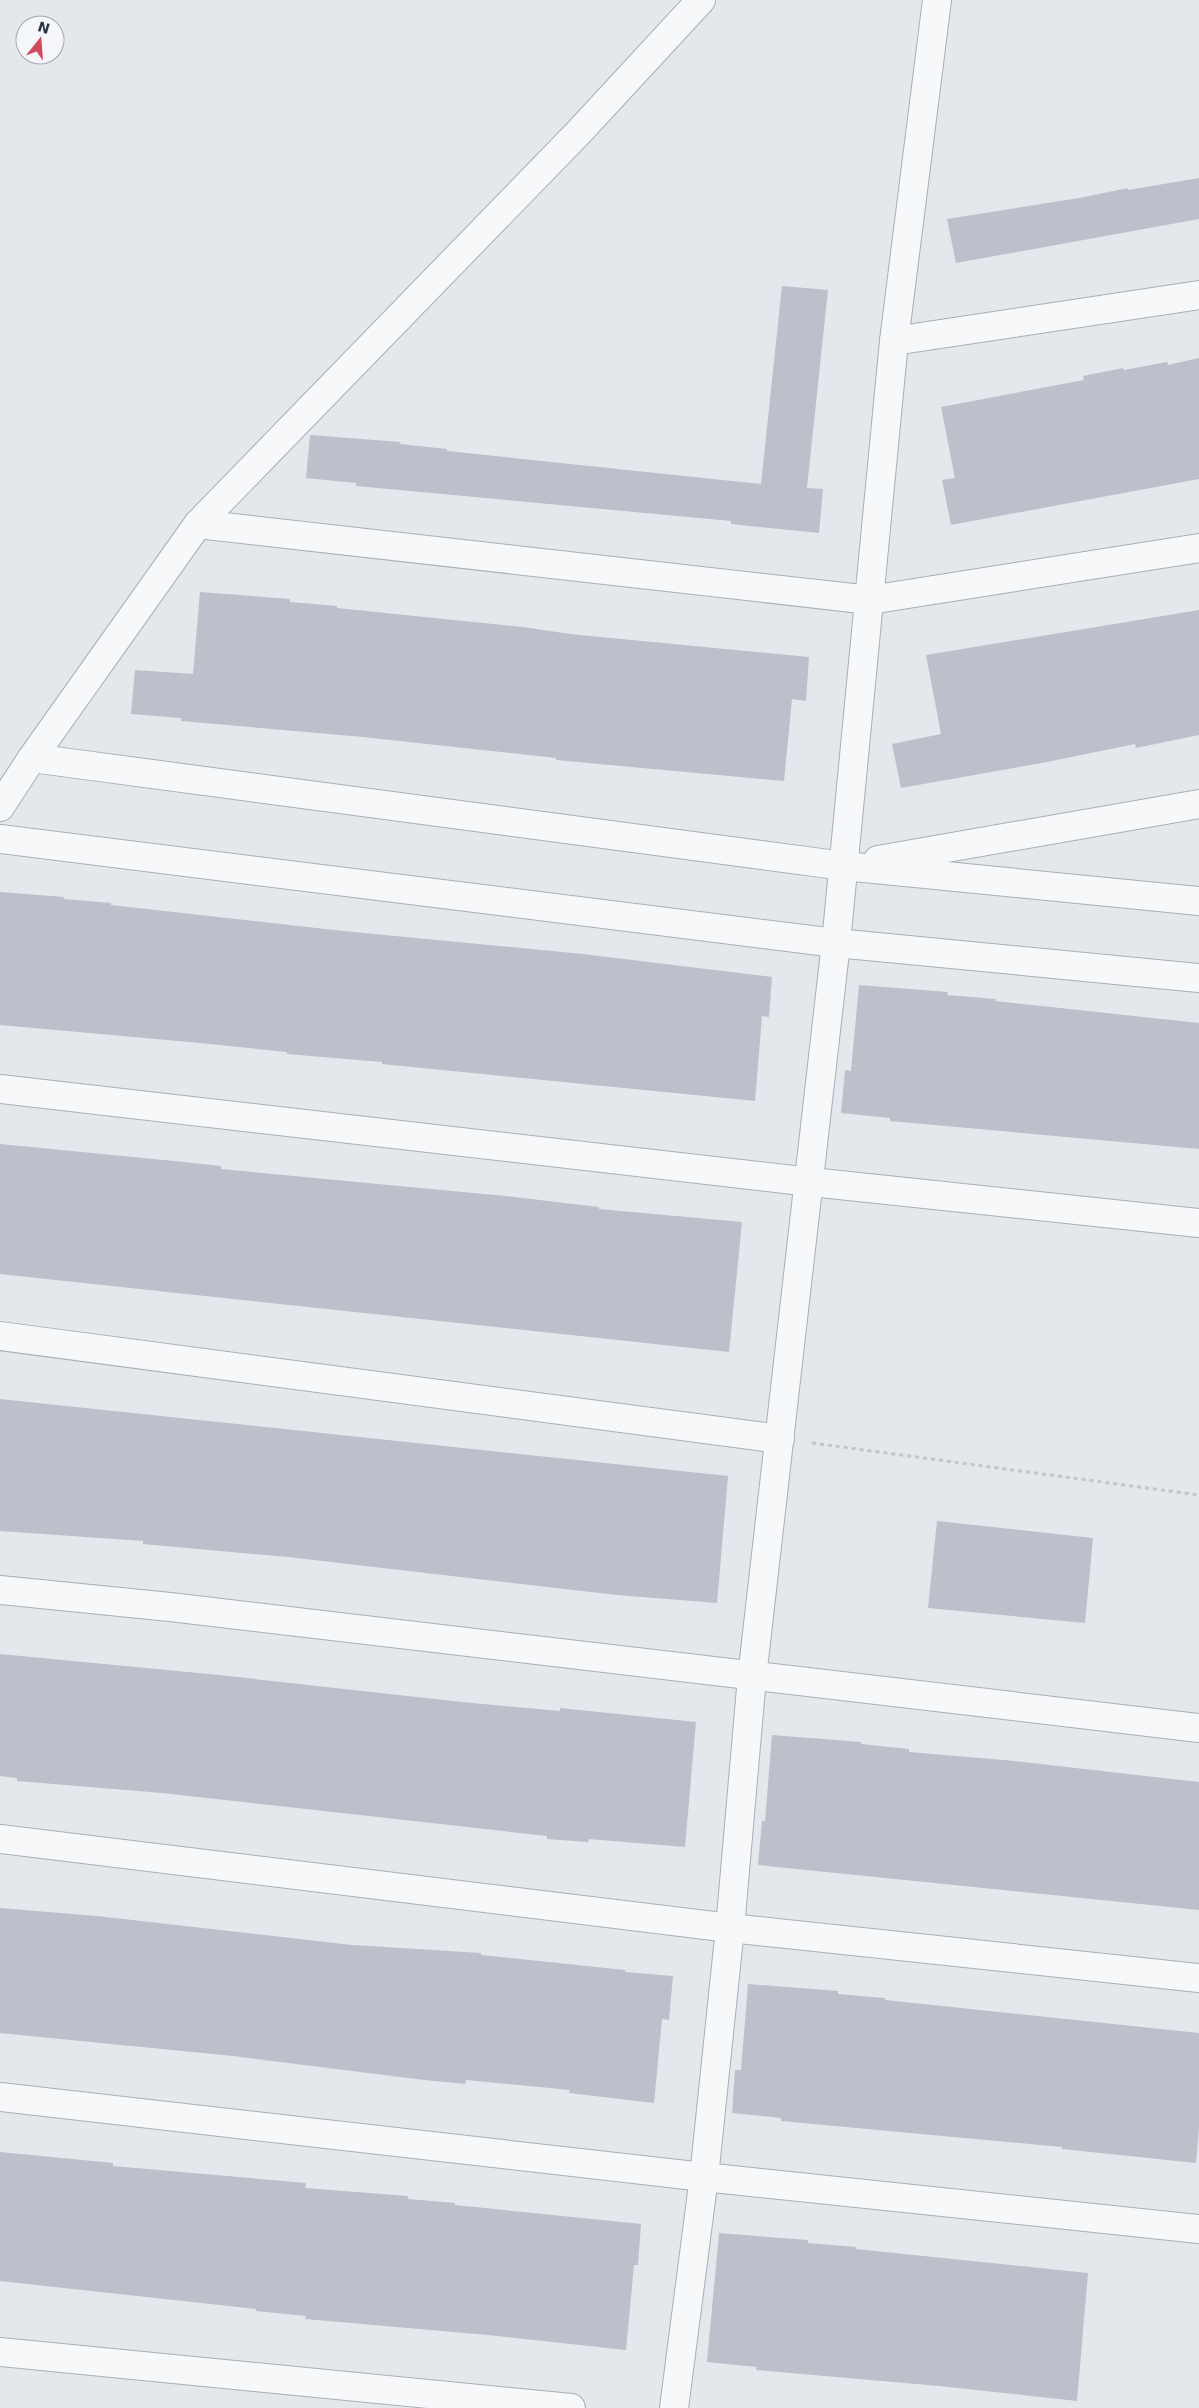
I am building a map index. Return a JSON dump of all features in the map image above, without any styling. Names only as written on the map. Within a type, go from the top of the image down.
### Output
[{"type":"street","points":[[0,807],[32,758],[198,524],[579,132],[702,0]]},
{"type":"street","points":[[674,2408],[704,2177],[730,1928],[752,1677],[811,1182],[844,866],[894,341],[937,0]]},
{"type":"street","points":[[894,341],[1199,295]]},
{"type":"street","points":[[198,524],[870,600],[1199,548]]},
{"type":"street","points":[[32,758],[844,866],[1199,901]]},
{"type":"street","points":[[844,866],[1199,804]]},
{"type":"street","points":[[0,839],[836,943],[1199,978]]},
{"type":"street","points":[[0,1090],[811,1182],[1199,1223]]},
{"type":"street","points":[[0,1336],[780,1439]]},
{"type":"street","points":[[0,1590],[180,1608],[752,1677],[1199,1728]]},
{"type":"street","points":[[0,1839],[730,1928],[1199,1978]]},
{"type":"street","points":[[0,2097],[704,2177],[1199,2229]]},
{"type":"street","points":[[0,2352],[571,2408]]},
{"type":"path","points":[[780,1439],[1199,1495]]},
{"type":"building","points":[[1199,178],[1199,219],[956,263],[947,219],[1079,198],[1128,188],[1128,190]]},
{"type":"building","points":[[782,286],[828,290],[807,488],[823,489],[819,533],[731,524],[731,521],[356,486],[356,483],[306,478],[310,435],[400,442],[400,444],[447,449],[447,451],[761,484]]},
{"type":"building","points":[[1199,358],[1199,479],[951,525],[942,480],[955,478],[941,407],[1084,380],[1083,376],[1123,368],[1124,370],[1167,362],[1168,365]]},
{"type":"building","points":[[200,592],[290,599],[290,602],[337,606],[337,608],[523,627],[570,634],[809,657],[806,701],[792,699],[784,781],[556,760],[556,758],[363,737],[181,721],[181,718],[131,714],[135,670],[193,674]]},
{"type":"building","points":[[1199,610],[1199,735],[1136,748],[1135,744],[901,788],[892,744],[941,734],[926,655]]},
{"type":"building","points":[[0,892],[64,897],[64,899],[111,903],[111,905],[343,931],[583,954],[772,977],[769,1017],[762,1016],[755,1101],[382,1064],[382,1062],[287,1054],[287,1052],[189,1042],[0,1025]]},
{"type":"building","points":[[859,985],[948,992],[947,995],[996,999],[995,1001],[1199,1023],[1199,1149],[890,1121],[890,1118],[841,1113],[845,1070],[851,1071]]},
{"type":"building","points":[[0,1144],[221,1166],[221,1169],[505,1196],[599,1207],[599,1209],[742,1222],[729,1352],[0,1274]]},
{"type":"building","points":[[0,1399],[728,1476],[717,1603],[617,1595],[288,1557],[143,1544],[143,1541],[0,1531]]},
{"type":"building","points":[[937,1521],[1093,1538],[1085,1623],[928,1608]]},
{"type":"building","points":[[0,1654],[219,1675],[462,1702],[560,1711],[560,1708],[696,1722],[685,1847],[589,1839],[588,1842],[547,1839],[547,1836],[162,1793],[17,1781],[17,1778],[0,1776]]},
{"type":"building","points":[[772,1735],[861,1742],[861,1744],[909,1749],[909,1752],[1004,1760],[1199,1782],[1199,1910],[758,1865],[762,1821],[765,1821]]},
{"type":"building","points":[[0,1908],[97,1916],[352,1945],[481,1953],[481,1955],[673,1976],[669,2020],[662,2019],[654,2103],[569,2093],[570,2090],[466,2080],[465,2084],[424,2080],[233,2056],[0,2033]]},
{"type":"building","points":[[748,1984],[838,1991],[838,1994],[885,1998],[885,2000],[1199,2033],[1199,2126],[1196,2163],[1062,2149],[1062,2147],[781,2121],[781,2118],[732,2113],[735,2070],[741,2070]]},
{"type":"building","points":[[0,2152],[113,2163],[113,2166],[306,2183],[305,2188],[408,2196],[408,2199],[455,2203],[455,2205],[641,2224],[638,2265],[634,2265],[626,2350],[488,2335],[305,2319],[306,2316],[256,2311],[256,2309],[0,2281]]},
{"type":"building","points":[[719,2233],[808,2240],[808,2243],[856,2247],[856,2249],[1088,2273],[1077,2401],[939,2386],[756,2370],[757,2367],[707,2362]]}]
